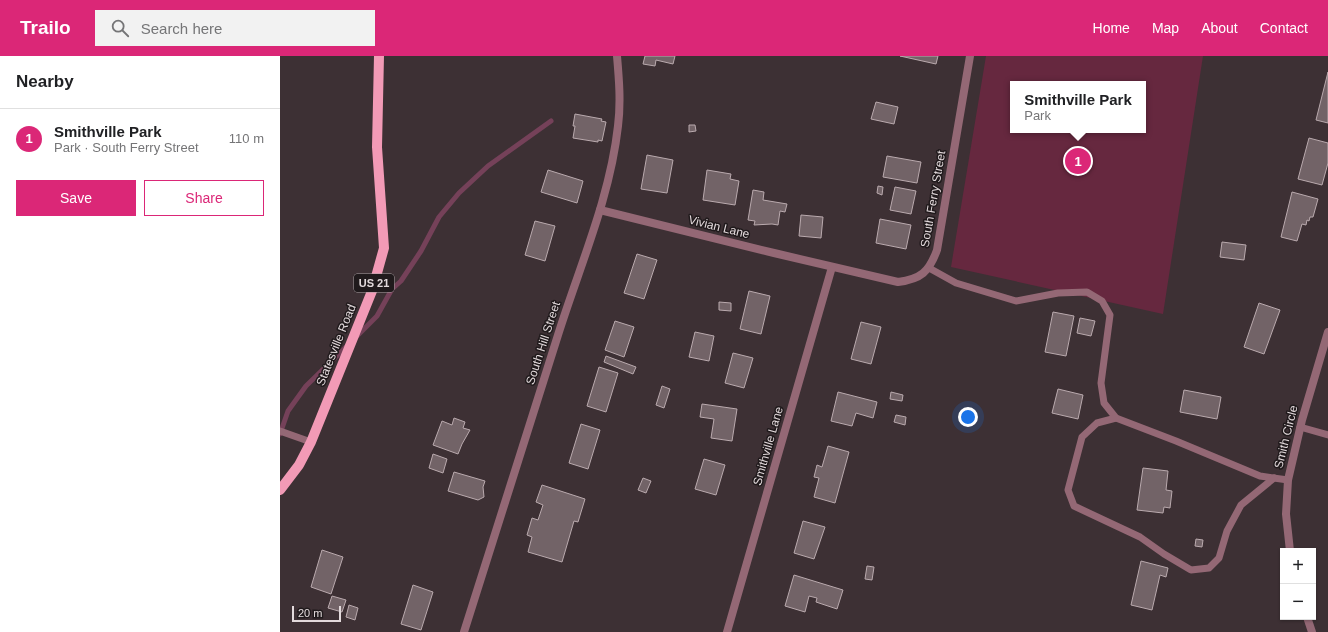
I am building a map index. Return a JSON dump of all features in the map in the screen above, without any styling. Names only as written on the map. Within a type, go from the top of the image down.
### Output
[{"type":"main road","name":"Statesville Road","points":[[280,490],[299,465],[311,442],[372,291],[384,248],[377,147],[379,56]]},
{"type":"street","name":"South Hill Street","points":[[464,632],[561,326],[610,178],[618,124],[620,94],[617,56]]},
{"type":"street","name":"South Ferry Street","points":[[832,267],[898,282],[917,277],[933,262],[937,250],[970,56]]},
{"type":"street","name":"Vivian Lane","points":[[600,210],[832,267]]},
{"type":"street","name":"Smithville Lane","points":[[727,632],[832,267]]},
{"type":"street","name":"Smith Circle","points":[[1290,548],[1286,514],[1288,480],[1300,427],[1328,332]]},
{"type":"street","points":[[1308,620],[1312,632]]},
{"type":"lane","points":[[928,268],[956,283],[1016,301],[1058,293],[1087,292],[1102,301],[1110,315],[1101,383],[1104,403],[1116,418],[1260,476],[1288,480]]},
{"type":"lane","points":[[1116,418],[1097,423],[1082,437],[1068,490],[1074,506],[1140,537],[1164,554],[1191,570],[1209,568],[1219,558],[1227,532],[1242,505],[1274,478]]},
{"type":"lane","points":[[1300,427],[1328,435]]},
{"type":"lane","points":[[280,431],[311,442]]},
{"type":"shaded area","points":[[986,56],[1203,56],[1163,314],[951,267]]},
{"type":"building","points":[[645,56],[675,56],[673,64],[656,60],[655,66],[643,64]]},
{"type":"building","points":[[900,56],[938,56],[936,64]]},
{"type":"building","points":[[1328,72],[1328,123],[1316,120]]},
{"type":"building","points":[[876,102],[898,107],[894,124],[871,119]]},
{"type":"building","points":[[575,114],[602,119],[601,121],[606,122],[602,141],[598,140],[598,142],[573,138]]},
{"type":"building","points":[[689,125],[695,125],[696,131],[689,132]]},
{"type":"building","points":[[1309,138],[1328,143],[1328,163],[1322,185],[1298,179]]},
{"type":"building","points":[[647,155],[673,160],[667,193],[641,189]]},
{"type":"building","points":[[887,156],[921,162],[917,183],[883,177]]},
{"type":"building","points":[[548,170],[583,181],[577,203],[541,192]]},
{"type":"building","points":[[707,170],[731,174],[730,179],[739,181],[735,205],[703,200]]},
{"type":"building","points":[[878,186],[883,187],[882,195],[877,193]]},
{"type":"building","points":[[895,187],[916,191],[911,214],[890,210]]},
{"type":"building","points":[[753,190],[764,192],[763,200],[787,204],[785,212],[780,211],[778,225],[754,225],[755,221],[748,220]]},
{"type":"building","points":[[1292,192],[1318,199],[1313,217],[1310,217],[1309,221],[1307,220],[1306,225],[1302,224],[1297,241],[1281,237]]},
{"type":"building","points":[[801,215],[823,217],[821,238],[799,236]]},
{"type":"building","points":[[880,219],[911,225],[906,249],[876,243]]},
{"type":"building","points":[[535,221],[555,226],[545,261],[525,255]]},
{"type":"building","points":[[1222,242],[1246,245],[1244,260],[1220,257]]},
{"type":"building","points":[[637,254],[657,260],[644,299],[624,293]]},
{"type":"building","points":[[749,291],[770,296],[761,334],[740,329]]},
{"type":"building","points":[[719,302],[731,303],[731,311],[719,310]]},
{"type":"building","points":[[1259,303],[1280,310],[1264,354],[1244,347]]},
{"type":"building","points":[[1053,312],[1074,316],[1066,356],[1045,352]]},
{"type":"building","points":[[1080,318],[1095,321],[1091,336],[1077,333]]},
{"type":"building","points":[[615,321],[634,327],[624,357],[605,350]]},
{"type":"building","points":[[861,322],[881,327],[871,364],[851,359]]},
{"type":"building","points":[[695,332],[714,336],[709,361],[689,357]]},
{"type":"building","points":[[733,353],[753,358],[744,388],[725,383]]},
{"type":"building","points":[[606,356],[636,367],[633,374],[604,362]]},
{"type":"building","points":[[599,367],[618,373],[606,412],[587,406]]},
{"type":"building","points":[[662,386],[670,389],[664,408],[656,405]]},
{"type":"building","points":[[1058,389],[1083,395],[1078,419],[1052,413]]},
{"type":"building","points":[[1184,390],[1221,397],[1217,419],[1180,412]]},
{"type":"building","points":[[838,392],[877,402],[873,418],[856,413],[852,426],[831,421]]},
{"type":"building","points":[[891,392],[903,395],[902,401],[890,399]]},
{"type":"building","points":[[702,404],[737,409],[732,441],[711,438],[714,419],[700,417]]},
{"type":"building","points":[[896,415],[906,417],[905,425],[894,422]]},
{"type":"building","points":[[454,418],[465,422],[463,428],[470,430],[458,454],[433,445],[442,421],[452,425]]},
{"type":"building","points":[[581,424],[600,430],[588,469],[569,463]]},
{"type":"building","points":[[828,446],[849,452],[835,503],[814,497],[819,478],[814,477],[817,465],[822,467]]},
{"type":"building","points":[[433,454],[447,459],[443,473],[429,468]]},
{"type":"building","points":[[704,459],[725,465],[716,495],[695,489]]},
{"type":"building","points":[[1143,468],[1168,471],[1166,490],[1172,491],[1170,508],[1164,507],[1163,513],[1137,510]]},
{"type":"building","points":[[454,472],[485,481],[483,487],[484,497],[478,500],[448,491]]},
{"type":"building","points":[[643,478],[651,481],[646,493],[638,490]]},
{"type":"building","points":[[542,485],[585,499],[578,522],[574,521],[562,562],[528,552],[532,537],[527,535],[532,518],[538,520],[543,505],[536,502]]},
{"type":"building","points":[[803,521],[825,527],[814,559],[794,553]]},
{"type":"building","points":[[1196,539],[1203,540],[1202,547],[1195,546]]},
{"type":"building","points":[[322,550],[343,557],[331,594],[311,587]]},
{"type":"building","points":[[1141,561],[1168,568],[1166,577],[1160,575],[1152,610],[1131,605]]},
{"type":"building","points":[[867,566],[874,567],[872,580],[865,579]]},
{"type":"building","points":[[794,575],[843,590],[837,609],[816,602],[817,598],[809,596],[805,612],[785,606]]},
{"type":"building","points":[[413,585],[433,592],[421,630],[401,624]]},
{"type":"building","points":[[332,596],[346,600],[342,612],[328,608]]},
{"type":"building","points":[[349,605],[358,608],[355,620],[346,617]]},
{"type":"waterway","points":[[356,337],[377,316],[392,289],[401,281],[421,251],[439,217],[459,193],[488,166],[551,121]]},
{"type":"waterway","points":[[280,434],[288,411],[306,386],[348,345]]},
{"type":"place","name":"Smithville Park","points":[[1078,161]]}]
